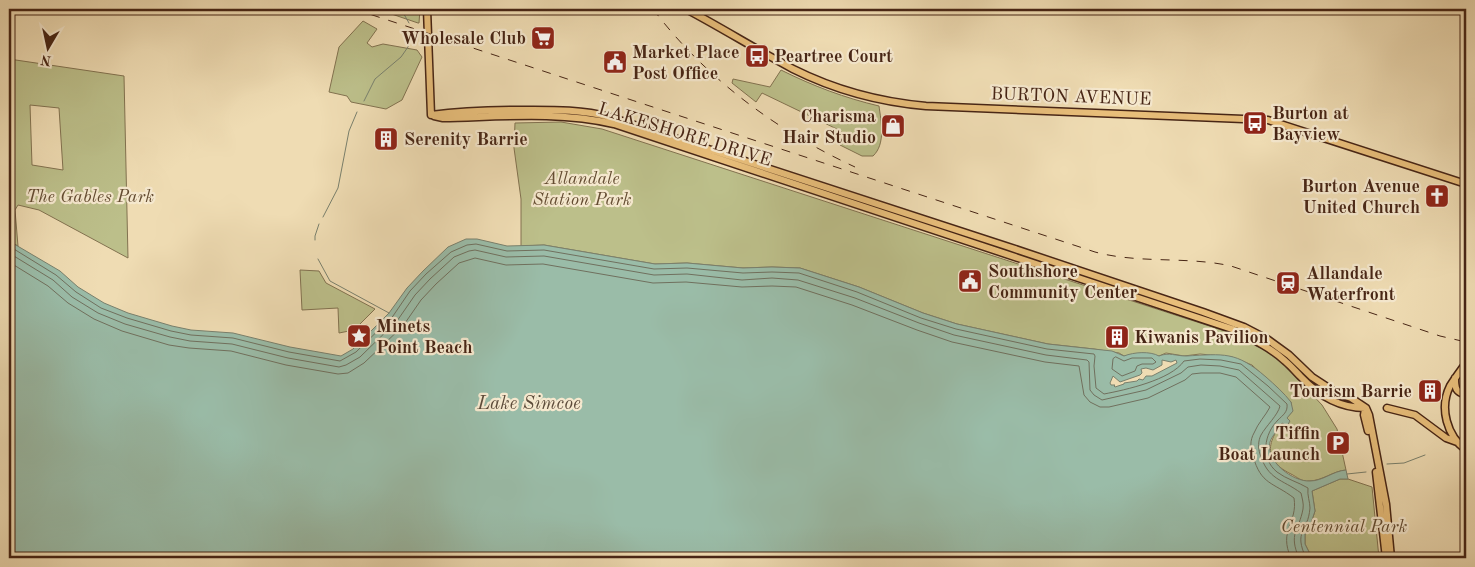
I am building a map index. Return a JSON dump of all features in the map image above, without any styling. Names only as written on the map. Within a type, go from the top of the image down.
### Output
[{"type":"main road","points":[[427,9],[431,115]]},
{"type":"main road","name":"BURTON AVENUE","points":[[686,9],[793,69],[834,86],[876,98],[926,106],[1268,120],[1466,184]]},
{"type":"main road","points":[[431,98],[440,109],[453,111]]},
{"type":"main road","name":"LAKESHORE DRIVE","points":[[431,115],[453,111],[557,110],[596,113],[754,163],[1244,327],[1267,339],[1289,355],[1312,376],[1335,392],[1351,398],[1366,408]]},
{"type":"main road","name":"LAKESHORE DRIVE","points":[[431,115],[443,118],[557,116],[614,124],[1232,329],[1249,337],[1285,360],[1303,379],[1331,400],[1354,408],[1366,408]]},
{"type":"main road","points":[[1466,363],[1455,378],[1446,399],[1447,421],[1452,436],[1466,450]]},
{"type":"main road","points":[[1455,378],[1456,390],[1466,395]]},
{"type":"main road","points":[[1366,408],[1364,415],[1377,465]]},
{"type":"main road","points":[[1366,408],[1369,415],[1377,465],[1386,558]]},
{"type":"main road","points":[[1387,408],[1416,415],[1446,438],[1457,442]]},
{"type":"main road","points":[[1378,473],[1386,504],[1391,558]]},
{"type":"green space","points":[[377,9],[420,9],[419,23],[418,23]]},
{"type":"green space","points":[[363,21],[377,29],[367,43],[372,47],[383,44],[417,50],[422,57],[402,100],[386,109],[351,102],[347,96],[329,92],[339,47]]},
{"type":"green space","name":"The Gables Park","points":[[9,59],[124,76],[128,258],[39,210],[18,205],[15,210],[18,246],[9,241]],"holes":[[[30,105],[59,108],[63,170],[32,165]]]},
{"type":"green space","points":[[781,70],[829,91],[879,106],[881,139],[880,145],[873,156],[862,156],[840,145],[841,131],[762,93],[756,102],[732,83],[733,79],[770,87]]},
{"type":"green space","name":"Allandale Station Park","points":[[561,122],[602,129],[1237,335],[1277,357],[1322,405],[1337,429],[1346,470],[1314,481],[1306,481],[1280,467],[1274,460],[1271,444],[1278,428],[1292,412],[1291,402],[1252,365],[1232,357],[1200,354],[1184,356],[1166,353],[1159,356],[1124,356],[1119,353],[1094,349],[1048,344],[957,324],[923,313],[859,287],[800,268],[743,268],[687,263],[655,264],[544,245],[521,246],[521,199],[514,148],[515,123]]},
{"type":"green space","points":[[300,270],[319,271],[326,283],[375,309],[354,330],[339,333],[338,308],[302,310]]},
{"type":"green space","name":"Centennial Park","points":[[1340,479],[1348,479],[1372,487],[1379,558],[1312,558],[1305,544],[1305,534],[1312,528],[1310,526],[1315,511],[1312,491]]},
{"type":"water","name":"Lake Simcoe","points":[[466,239],[477,239],[507,246],[544,245],[655,264],[687,263],[743,268],[800,268],[859,287],[923,313],[957,324],[1048,344],[1112,351],[1124,356],[1151,353],[1159,356],[1169,354],[1186,356],[1220,355],[1238,358],[1266,377],[1291,402],[1293,411],[1287,418],[1290,421],[1287,426],[1282,423],[1270,442],[1272,456],[1276,463],[1289,474],[1303,480],[1319,479],[1346,470],[1348,479],[1340,479],[1312,491],[1315,511],[1310,526],[1312,528],[1311,531],[1305,534],[1305,544],[1312,558],[9,558],[9,241],[60,271],[78,287],[104,303],[128,313],[191,330],[233,333],[290,347],[341,356],[353,349],[389,313],[407,288],[448,247]],"holes":[[[1162,360],[1171,362],[1176,360],[1177,363],[1152,376],[1146,376],[1143,380],[1139,379],[1115,387],[1115,385],[1110,383],[1113,376],[1120,382],[1140,375],[1142,373],[1141,369],[1153,370],[1162,365]]]},
{"type":"waterway","points":[[401,9],[409,23]]},
{"type":"waterway","points":[[364,101],[375,79],[401,57],[408,47],[411,29]]},
{"type":"waterway","points":[[323,217],[338,188],[349,131],[357,112]]},
{"type":"waterway","points":[[315,240],[319,224]]},
{"type":"waterway","points":[[318,259],[330,281],[389,313]]},
{"type":"waterway","points":[[1387,464],[1404,463],[1425,455]]},
{"type":"waterway","points":[[1347,474],[1366,472]]},
{"type":"railway","points":[[354,9],[1095,252],[1129,258],[1197,261],[1231,266],[1440,336],[1466,342]]},
{"type":"railway","points":[[653,9],[696,58],[744,100],[798,137],[855,167]]},
{"type":"place","name":"Wholesale Club","points":[[543,38]]},
{"type":"place","name":"Peartree Court","points":[[757,56]]},
{"type":"place","name":"Market Place Post Office","points":[[615,62]]},
{"type":"place","name":"Burton at Bayview","points":[[1255,123]]},
{"type":"place","name":"Charisma Hair Studio","points":[[893,126]]},
{"type":"place","name":"Serenity Barrie","points":[[386,139]]},
{"type":"place","name":"Burton Avenue United Church","points":[[1437,196]]},
{"type":"place","name":"Southshore Community Center","points":[[970,281]]},
{"type":"place","name":"Allandale Waterfront","points":[[1288,283]]},
{"type":"place","name":"Minets Point Beach","points":[[359,336]]},
{"type":"place","name":"Kiwanis Pavilion","points":[[1117,337]]},
{"type":"place","name":"Tourism Barrie","points":[[1430,391]]},
{"type":"place","name":"Tiffin Boat Launch","points":[[1338,443]]}]
